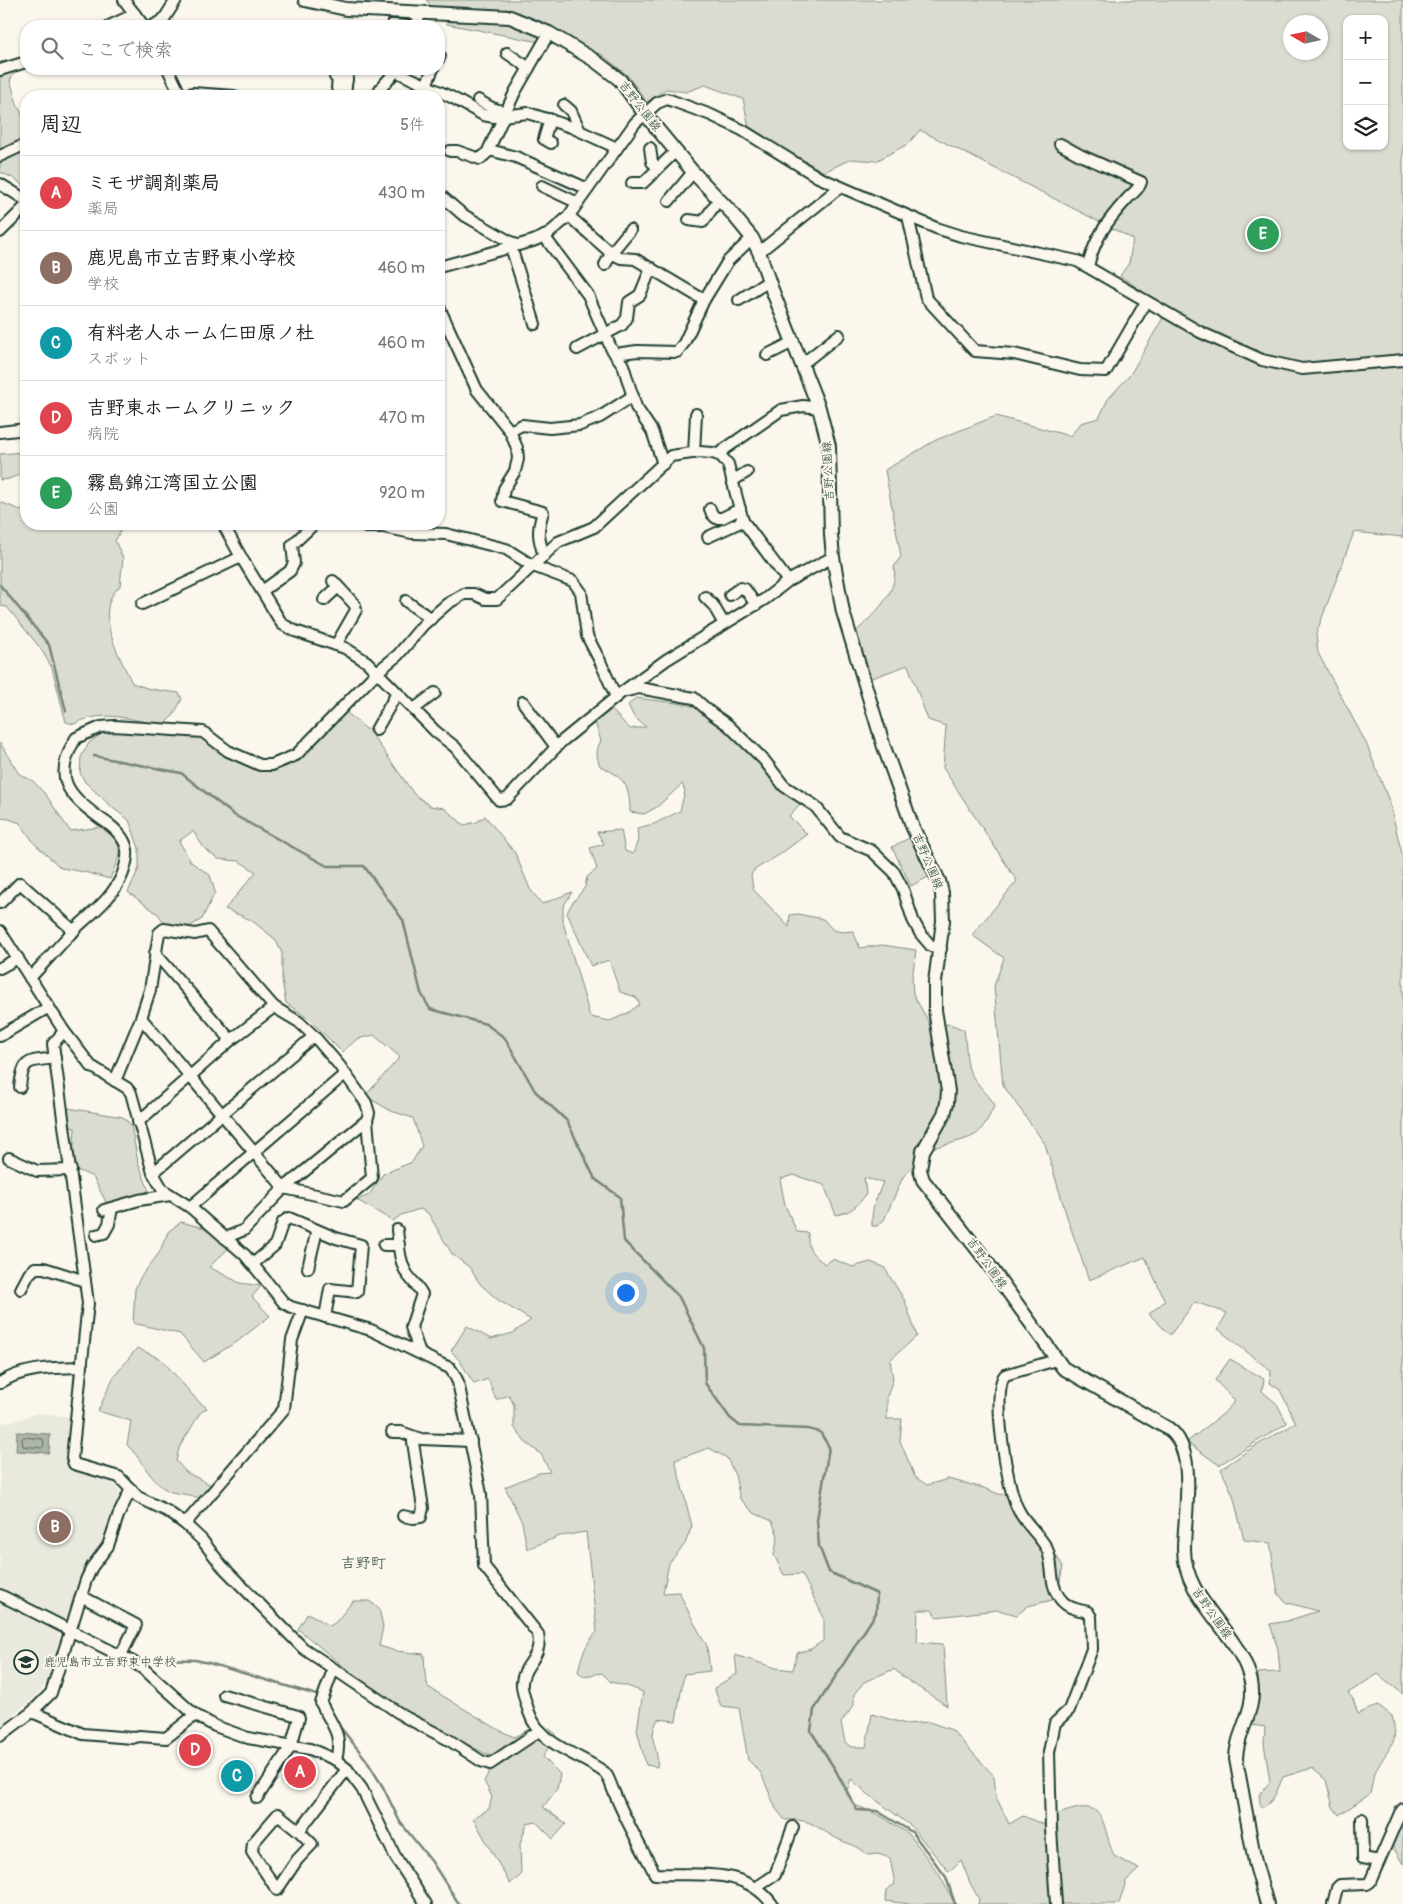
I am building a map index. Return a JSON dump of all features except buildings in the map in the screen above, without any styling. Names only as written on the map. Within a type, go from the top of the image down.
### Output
[{"type":"main road","name":"吉野公園線","points":[[304,0],[346,9],[510,16],[549,32],[612,72],[620,80],[644,113],[693,172],[752,238],[819,408],[829,446],[831,535],[833,557],[844,612],[884,747],[913,828],[939,881],[943,905],[941,949],[935,982],[935,1010],[937,1033],[947,1077],[947,1103],[944,1114],[923,1151],[921,1175],[981,1254],[1056,1360],[1069,1372],[1169,1428],[1175,1433],[1184,1451],[1186,1474],[1184,1550],[1188,1575],[1204,1603],[1245,1661],[1251,1682],[1252,1702],[1236,1748],[1236,1759],[1256,1862],[1267,1904]]},
{"type":"street","points":[[124,0],[140,20]]},
{"type":"street","points":[[164,20],[176,0]]},
{"type":"street","points":[[418,20],[421,12]]},
{"type":"street","points":[[122,20],[135,14]]},
{"type":"street","points":[[450,151],[457,151],[480,159],[489,150],[504,114],[549,32]]},
{"type":"street","points":[[507,53],[528,68]]},
{"type":"street","points":[[0,70],[20,64]]},
{"type":"street","points":[[171,75],[178,90]]},
{"type":"street","points":[[343,90],[339,81],[344,75]]},
{"type":"street","points":[[380,89],[393,75]]},
{"type":"street","points":[[407,75],[436,90]]},
{"type":"street","points":[[426,85],[430,75]]},
{"type":"street","points":[[445,95],[483,115],[494,118],[504,114],[528,113],[550,119],[617,148]]},
{"type":"street","points":[[445,265],[544,236],[568,216],[644,113],[657,103],[667,99],[698,109],[742,130],[802,168],[840,187],[936,228],[961,236],[1065,258],[1088,266],[1146,302],[1200,332],[1262,360],[1302,369],[1403,360]]},
{"type":"street","points":[[478,100],[504,114]]},
{"type":"street","points":[[564,105],[572,111],[580,131]]},
{"type":"street","points":[[550,119],[544,139],[551,143]]},
{"type":"street","points":[[1060,144],[1080,156],[1142,182],[1140,187],[1127,198],[1100,232],[1088,266]]},
{"type":"street","points":[[0,156],[20,147]]},
{"type":"street","points":[[650,148],[652,162],[657,167]]},
{"type":"street","points":[[489,150],[516,157],[588,190]]},
{"type":"street","points":[[638,186],[676,151]]},
{"type":"street","points":[[669,201],[693,172]]},
{"type":"street","points":[[0,184],[20,196]]},
{"type":"street","points":[[542,186],[578,203]]},
{"type":"street","points":[[759,252],[840,187]]},
{"type":"street","points":[[445,199],[462,214],[513,246],[535,324]]},
{"type":"street","points":[[689,220],[703,222],[719,199]]},
{"type":"street","points":[[0,232],[20,212]]},
{"type":"street","points":[[568,216],[611,253],[621,258],[636,259],[704,300]]},
{"type":"street","points":[[908,216],[926,298],[975,352],[1014,354],[1080,370],[1106,371],[1146,302]]},
{"type":"street","points":[[605,265],[611,253],[630,230]]},
{"type":"street","points":[[544,236],[588,296],[615,354],[623,365],[636,407],[652,431],[663,464]]},
{"type":"street","points":[[615,354],[637,351],[677,352],[684,343],[704,300],[728,261],[752,238]]},
{"type":"street","points":[[577,349],[622,325],[627,318],[629,302],[640,296],[651,268]]},
{"type":"street","points":[[739,300],[769,281]]},
{"type":"street","points":[[445,320],[477,390],[510,430],[518,448],[515,470],[504,489],[502,501],[543,512],[538,528],[539,540],[544,556]]},
{"type":"street","points":[[802,364],[839,335]]},
{"type":"street","points":[[766,355],[793,342]]},
{"type":"street","points":[[510,430],[522,425],[550,428],[580,425],[600,417],[633,396]]},
{"type":"street","points":[[720,455],[722,451],[781,410],[803,406],[819,408]]},
{"type":"street","points":[[694,453],[696,414]]},
{"type":"street","points":[[0,432],[20,430]]},
{"type":"street","points":[[30,978],[74,930],[100,906],[117,886],[123,872],[127,851],[121,838],[114,828],[88,810],[70,790],[64,777],[64,763],[76,738],[101,727],[114,726],[203,732],[228,751],[260,765],[272,765],[296,755],[377,672],[398,655],[423,625],[448,604],[464,594],[474,594],[485,599],[497,599],[558,542],[594,526],[671,456],[694,453],[720,455],[728,464],[744,520],[788,581]]},
{"type":"street","points":[[732,481],[747,472]]},
{"type":"street","points":[[710,508],[716,518],[722,518],[740,509]]},
{"type":"street","points":[[708,537],[744,520]]},
{"type":"street","points":[[226,530],[282,624],[294,631],[345,648],[366,662],[435,731],[455,747],[499,800],[507,799],[556,747],[619,695],[666,660],[756,605],[788,581],[833,557]]},
{"type":"street","points":[[262,592],[290,571],[294,563],[292,545],[308,530]]},
{"type":"street","points":[[398,530],[412,533],[421,530]]},
{"type":"street","points":[[433,530],[506,549],[533,566],[572,582],[581,592],[587,636],[619,695]]},
{"type":"street","points":[[142,604],[241,557]]},
{"type":"street","points":[[324,600],[336,584],[355,605],[356,610],[336,645]]},
{"type":"street","points":[[730,596],[740,588],[746,589],[756,605]]},
{"type":"street","points":[[705,598],[713,605],[724,624]]},
{"type":"street","points":[[406,601],[431,619]]},
{"type":"street","points":[[619,695],[639,688],[694,698],[728,725],[758,754],[784,786],[815,806],[840,837],[872,852],[894,872],[903,889],[913,920],[920,933],[931,946],[941,949]]},
{"type":"street","points":[[376,730],[397,693]]},
{"type":"street","points":[[414,709],[435,693]]},
{"type":"street","points":[[523,702],[556,747]]},
{"type":"street","points":[[0,903],[20,883],[74,930]]},
{"type":"street","points":[[115,1081],[141,1018],[150,990],[159,933],[164,929],[195,934],[208,931],[274,1007],[299,1022],[314,1036],[345,1074],[368,1107],[367,1120],[372,1178],[344,1202],[284,1188],[141,1018]]},
{"type":"street","points":[[0,931],[64,1032],[91,1066],[131,1093],[153,1173],[163,1190],[190,1207],[245,1255],[284,1303],[372,1330],[450,1368],[458,1382],[481,1494],[484,1566],[538,1634],[540,1642],[522,1683],[529,1712],[535,1727],[549,1740],[606,1773],[618,1804],[655,1874],[718,1874],[745,1881],[757,1887],[772,1904]]},
{"type":"street","points":[[155,953],[231,1040]]},
{"type":"street","points":[[0,968],[18,958]]},
{"type":"street","points":[[0,1036],[49,1007]]},
{"type":"street","points":[[138,1122],[231,1040],[274,1007]]},
{"type":"street","points":[[64,1032],[53,1044],[88,1303],[72,1458],[74,1464],[119,1477],[138,1497],[167,1511],[186,1524],[202,1540],[222,1566],[303,1648],[333,1670],[406,1717],[450,1740],[480,1760],[490,1764],[539,1731]]},
{"type":"street","points":[[153,1173],[314,1036]]},
{"type":"street","points":[[20,1087],[24,1065],[55,1058]]},
{"type":"street","points":[[190,1207],[345,1074]]},
{"type":"street","points":[[225,1238],[244,1230],[284,1188],[367,1120]]},
{"type":"street","points":[[9,1158],[37,1171],[71,1170]]},
{"type":"street","points":[[96,1235],[104,1233],[109,1224],[108,1209],[170,1195]]},
{"type":"street","points":[[253,1264],[275,1245],[282,1222],[289,1218],[361,1245],[357,1292],[330,1289],[325,1317]]},
{"type":"street","points":[[308,1268],[317,1230]]},
{"type":"street","points":[[397,1230],[400,1257],[407,1274],[422,1294],[411,1327],[420,1353]]},
{"type":"street","points":[[384,1245],[399,1245]]},
{"type":"street","points":[[21,1290],[29,1274],[35,1268],[44,1268],[85,1281]]},
{"type":"street","points":[[186,1524],[284,1409],[292,1340],[303,1310]]},
{"type":"street","points":[[1056,1360],[1005,1375],[1001,1380],[998,1411],[1010,1487],[1017,1508],[1046,1548],[1054,1589],[1059,1598],[1068,1607],[1088,1612],[1091,1618],[1092,1649],[1069,1710],[1055,1723],[1050,1746],[1051,1829],[1056,1904]]},
{"type":"street","points":[[0,1383],[10,1377],[39,1369],[82,1368]]},
{"type":"street","points":[[392,1432],[400,1432],[422,1439],[471,1441]]},
{"type":"street","points":[[403,1516],[421,1517],[423,1508],[413,1442],[414,1437]]},
{"type":"street","points":[[0,1736],[32,1712],[51,1693],[80,1596],[92,1567],[108,1546],[118,1516],[131,1489]]},
{"type":"street","points":[[0,1595],[70,1632],[121,1655],[146,1671],[195,1716],[231,1733],[248,1738],[310,1749],[336,1760],[347,1770],[362,1789],[396,1858],[426,1904]]},
{"type":"street","points":[[80,1596],[136,1625],[121,1655]]},
{"type":"street","points":[[333,1670],[321,1703],[338,1738],[340,1746],[336,1760]]},
{"type":"street","points":[[224,1695],[298,1716],[299,1718],[291,1746],[257,1798]]},
{"type":"street","points":[[32,1712],[83,1734],[132,1738],[139,1736],[166,1738],[195,1716]]},
{"type":"street","points":[[299,1831],[347,1770]]},
{"type":"street","points":[[1333,1904],[1337,1888],[1340,1885],[1367,1884],[1370,1882],[1403,1809]]},
{"type":"street","points":[[278,1814],[299,1831],[312,1844],[297,1860],[277,1890],[252,1852],[253,1843],[278,1814]]},
{"type":"street","points":[[1362,1819],[1363,1858],[1379,1861]]},
{"type":"street","points":[[757,1887],[775,1875],[793,1827]]},
{"type":"shaded area","points":[[426,0],[1403,0],[1403,537],[1354,532],[1316,634],[1318,653],[1366,743],[1389,801],[1403,858],[1403,1694],[1378,1674],[1348,1693],[1353,1699],[1358,1714],[1378,1705],[1392,1716],[1395,1733],[1392,1743],[1375,1773],[1370,1794],[1339,1815],[1333,1807],[1326,1780],[1312,1768],[1283,1777],[1270,1802],[1262,1808],[1260,1804],[1261,1794],[1270,1782],[1264,1743],[1265,1727],[1252,1725],[1258,1699],[1258,1673],[1280,1672],[1278,1649],[1270,1624],[1287,1621],[1318,1611],[1285,1602],[1278,1593],[1270,1543],[1244,1540],[1233,1495],[1221,1469],[1252,1448],[1296,1423],[1280,1390],[1270,1383],[1271,1371],[1218,1329],[1227,1313],[1195,1302],[1170,1335],[1149,1314],[1165,1301],[1145,1257],[1089,1280],[1068,1220],[1045,1144],[1003,1085],[994,986],[1004,958],[972,935],[1017,881],[943,768],[946,726],[928,720],[908,665],[869,679],[855,633],[888,595],[894,577],[894,567],[901,556],[885,470],[936,440],[996,416],[1070,436],[1081,423],[1099,418],[1108,399],[1130,375],[1168,309],[1120,276],[1129,263],[1133,239],[920,130],[908,144],[876,161],[851,159],[824,172],[749,128],[743,99],[705,85],[686,92],[666,89],[647,102],[628,76],[601,54],[447,24]]},
{"type":"shaded area","points":[[12,60],[20,63],[10,80],[20,110],[20,183],[0,172],[0,62]]},
{"type":"shaded area","points":[[20,452],[20,475],[0,480],[0,454]]},
{"type":"shaded area","points":[[0,502],[20,510],[20,530],[121,530],[115,541],[123,558],[120,586],[112,596],[108,608],[111,634],[132,683],[150,689],[179,693],[182,699],[173,716],[161,726],[128,718],[106,716],[85,719],[74,724],[66,722],[52,668],[41,649],[7,607],[0,606]]},
{"type":"shaded area","points":[[636,698],[685,704],[699,708],[712,721],[736,734],[791,797],[800,804],[789,816],[807,834],[779,855],[754,870],[751,875],[753,889],[789,927],[790,915],[798,914],[823,919],[833,930],[842,932],[853,931],[860,948],[882,945],[916,950],[912,979],[913,994],[931,1026],[950,1024],[964,1030],[967,1062],[970,1071],[976,1082],[995,1105],[984,1125],[975,1135],[918,1152],[913,1166],[903,1177],[884,1220],[877,1226],[872,1226],[872,1213],[883,1182],[864,1178],[866,1194],[863,1198],[850,1210],[836,1215],[824,1185],[794,1175],[780,1179],[785,1205],[797,1232],[808,1233],[808,1244],[811,1251],[817,1257],[825,1264],[833,1259],[853,1267],[870,1262],[884,1267],[905,1301],[917,1336],[890,1360],[893,1379],[887,1397],[887,1419],[902,1419],[900,1441],[915,1477],[927,1485],[948,1479],[984,1488],[998,1494],[1011,1495],[1040,1539],[1053,1551],[1063,1566],[1059,1586],[1052,1600],[1028,1606],[1017,1615],[998,1610],[936,1617],[932,1610],[918,1610],[917,1642],[943,1644],[947,1706],[894,1669],[864,1682],[854,1694],[854,1705],[841,1723],[845,1742],[851,1747],[866,1747],[872,1714],[906,1724],[929,1722],[952,1730],[994,1776],[996,1797],[1009,1824],[1023,1816],[1042,1824],[1053,1826],[1059,1814],[1075,1809],[1086,1808],[1094,1810],[1100,1815],[1114,1856],[1139,1869],[1126,1881],[1119,1904],[978,1904],[979,1899],[961,1860],[949,1872],[911,1826],[851,1779],[846,1793],[855,1805],[879,1815],[909,1834],[939,1874],[955,1904],[910,1904],[885,1901],[886,1890],[895,1884],[890,1858],[878,1854],[868,1855],[857,1847],[809,1823],[785,1820],[776,1809],[761,1773],[748,1760],[739,1708],[721,1706],[714,1688],[737,1674],[735,1655],[776,1668],[793,1670],[797,1653],[811,1649],[824,1640],[824,1618],[802,1574],[784,1575],[774,1555],[778,1536],[772,1521],[754,1513],[740,1499],[735,1475],[727,1458],[709,1448],[675,1460],[692,1526],[685,1544],[669,1563],[663,1593],[679,1592],[707,1646],[710,1671],[684,1674],[676,1721],[658,1719],[653,1733],[657,1754],[657,1767],[646,1765],[637,1730],[643,1692],[611,1682],[602,1673],[584,1676],[578,1672],[584,1650],[597,1632],[586,1532],[560,1536],[527,1549],[522,1522],[505,1487],[539,1473],[550,1472],[541,1454],[525,1442],[514,1427],[514,1405],[509,1395],[496,1400],[488,1379],[474,1384],[460,1361],[451,1351],[467,1326],[491,1339],[513,1333],[531,1320],[498,1300],[481,1285],[469,1267],[452,1254],[428,1213],[420,1209],[401,1215],[393,1221],[357,1200],[369,1195],[383,1174],[412,1162],[422,1146],[413,1118],[391,1111],[365,1096],[400,1057],[374,1035],[357,1039],[342,1052],[309,1019],[286,1003],[282,981],[282,953],[275,939],[251,920],[225,909],[256,872],[239,861],[218,859],[204,848],[193,831],[179,841],[191,862],[210,875],[215,892],[202,919],[189,927],[165,924],[158,914],[128,892],[139,868],[139,848],[129,820],[85,782],[80,773],[81,757],[89,743],[102,733],[123,732],[189,735],[209,740],[248,767],[280,769],[299,761],[346,712],[371,733],[414,794],[430,806],[444,808],[464,825],[477,822],[485,816],[515,853],[530,889],[542,904],[572,892],[563,907],[563,922],[590,1017],[610,1021],[628,1013],[640,1004],[636,997],[620,992],[609,960],[591,966],[567,913],[585,887],[587,877],[597,869],[590,848],[604,844],[597,832],[621,830],[625,851],[633,854],[638,840],[637,828],[654,824],[680,811],[685,791],[682,784],[657,807],[644,814],[630,812],[629,795],[624,783],[615,774],[600,766],[597,753],[601,741],[594,719],[608,706],[630,729],[646,727],[634,717],[628,705]]},
{"type":"shaded area","points":[[0,743],[19,774],[33,781],[46,795],[70,831],[102,827],[115,840],[118,845],[119,856],[110,879],[61,868],[35,844],[20,823],[0,818]]},
{"type":"shaded area","points":[[911,837],[930,876],[911,886],[892,847]]},
{"type":"shaded area","points":[[68,1108],[123,1117],[131,1125],[138,1162],[149,1191],[107,1204],[93,1177],[75,1169],[73,1158],[75,1128],[68,1126]]},
{"type":"shaded area","points":[[181,1222],[204,1228],[230,1247],[209,1267],[240,1283],[261,1286],[252,1297],[270,1316],[238,1341],[204,1362],[180,1334],[133,1323],[135,1289],[140,1278],[159,1253],[168,1232]]},
{"type":"shaded area","points":[[137,1348],[161,1359],[198,1401],[207,1408],[200,1413],[179,1448],[176,1461],[186,1472],[211,1485],[202,1500],[197,1497],[172,1492],[162,1487],[127,1445],[131,1421],[98,1411],[113,1378]]},
{"type":"shaded area","points":[[1230,1359],[1264,1379],[1262,1391],[1277,1404],[1287,1423],[1219,1465],[1187,1442],[1223,1414],[1235,1401],[1215,1380]]},
{"type":"shaded area","points":[[37,1413],[72,1417],[69,1465],[81,1468],[115,1484],[122,1495],[105,1540],[91,1562],[69,1618],[61,1619],[0,1587],[0,1423],[15,1421]]},
{"type":"shaded area","points":[[353,1601],[369,1601],[379,1608],[383,1627],[379,1646],[396,1651],[424,1654],[428,1687],[514,1737],[541,1723],[556,1734],[543,1757],[560,1774],[557,1789],[543,1807],[566,1824],[553,1839],[536,1822],[527,1824],[520,1843],[521,1875],[510,1884],[473,1818],[489,1809],[492,1797],[484,1781],[498,1756],[484,1753],[405,1711],[354,1675],[298,1629],[308,1613],[330,1626],[336,1622]]},
{"type":"shaded area","name":"鹿児島市立吉野東中学校","points":[[0,1602],[59,1633],[59,1642],[47,1681],[37,1696],[0,1725]]},
{"type":"shaded area","points":[[1403,1813],[1403,1864],[1390,1842]]},
{"type":"water","points":[[17,1432],[50,1434],[49,1453],[16,1451]]},
{"type":"waterway","points":[[0,585],[49,645],[66,711]]},
{"type":"waterway","points":[[94,756],[181,773],[234,815],[327,866],[364,866],[403,920],[421,993],[430,1009],[486,1024],[505,1038],[535,1091],[567,1121],[595,1179],[620,1197],[624,1241],[679,1297],[704,1348],[705,1383],[730,1418],[740,1426],[808,1429],[820,1432],[829,1447],[817,1520],[819,1546],[829,1572],[877,1594],[876,1613],[814,1710],[811,1731],[857,1810],[877,1811],[912,1832],[946,1877],[955,1904]]},
{"type":"waterway","points":[[156,1659],[195,1660],[209,1663],[320,1696]]},
{"type":"waterway","points":[[336,1722],[365,1758],[383,1787],[400,1822],[432,1862],[459,1904]]},
{"type":"place","name":"霧島錦江湾国立公園","points":[[1263,234]]},
{"type":"place","name":"鹿児島市立吉野東小学校","points":[[55,1527]]},
{"type":"place","name":"鹿児島市立吉野東中学校","points":[[26,1662]]},
{"type":"place","name":"吉野東ホームクリニック","points":[[195,1750]]},
{"type":"place","name":"ミモザ調剤薬局","points":[[300,1772]]},
{"type":"place","name":"有料老人ホーム仁田原ノ杜","points":[[237,1776]]},
{"type":"district","name":"吉野町","points":[[363,1563]]}]
